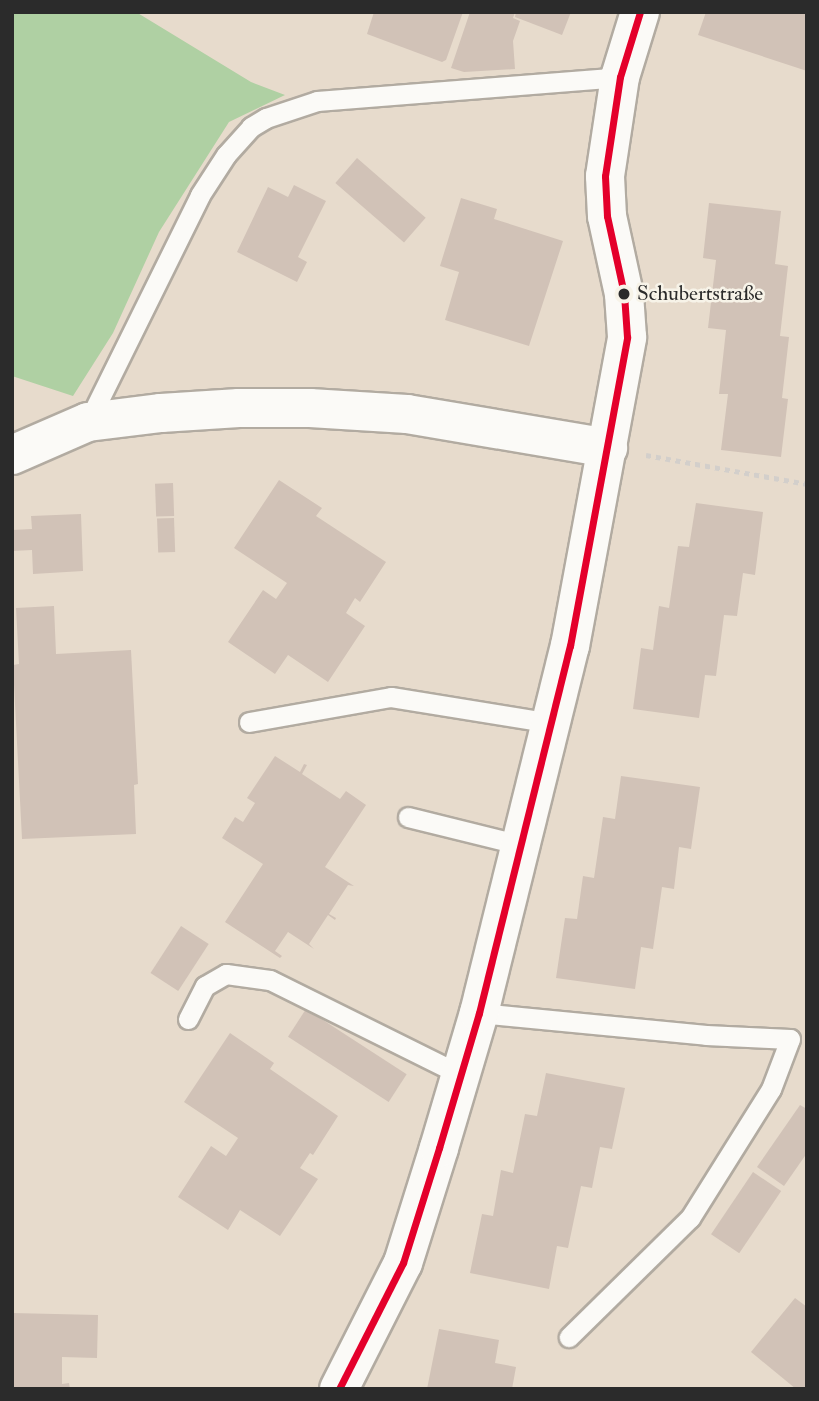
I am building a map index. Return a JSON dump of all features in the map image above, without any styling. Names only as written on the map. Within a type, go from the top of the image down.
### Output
[{"type":"street","points":[[340,1389],[403,1263],[479,1013],[570,646],[627,337],[624,294],[607,216],[605,176],[620,77],[639,12]]},
{"type":"street","points":[[12,454],[88,422],[161,412],[310,408],[407,415],[608,448]]},
{"type":"lane","points":[[88,422],[200,195],[226,155],[251,127],[266,118],[317,102],[620,77]]},
{"type":"lane","points":[[248,722],[391,697],[551,723]]},
{"type":"lane","points":[[408,817],[521,845]]},
{"type":"lane","points":[[188,1019],[205,986],[226,974],[270,980],[461,1075]]},
{"type":"lane","points":[[479,1013],[706,1035],[790,1039],[771,1089],[690,1218],[569,1337]]},
{"type":"path","points":[[608,448],[807,484]]},
{"type":"green space","points":[[12,12],[136,12],[251,82],[285,95],[229,122],[159,232],[113,333],[73,396],[12,376]]},
{"type":"building","points":[[374,12],[463,12],[446,60],[442,62],[367,34]]},
{"type":"building","points":[[470,12],[515,12],[513,18],[520,21],[513,41],[515,69],[464,72],[451,68]]},
{"type":"building","points":[[516,12],[571,12],[562,35],[515,17]]},
{"type":"building","points":[[706,12],[807,12],[807,71],[698,35]]},
{"type":"building","points":[[357,158],[426,218],[404,243],[335,183]]},
{"type":"building","points":[[294,185],[326,201],[298,257],[307,262],[297,282],[237,252],[268,187],[288,197]]},
{"type":"building","points":[[461,198],[497,209],[494,219],[563,241],[529,346],[445,320],[459,272],[440,266]]},
{"type":"building","points":[[709,203],[781,211],[775,264],[788,266],[780,336],[789,337],[782,398],[788,399],[781,457],[721,450],[728,394],[719,394],[726,330],[708,328],[716,260],[703,258]]},
{"type":"building","points":[[279,480],[322,508],[316,516],[386,562],[360,602],[355,598],[346,613],[365,626],[328,682],[288,655],[275,674],[228,642],[263,590],[276,599],[287,583],[234,548]]},
{"type":"building","points":[[173,483],[174,516],[156,517],[155,484]]},
{"type":"building","points":[[696,503],[763,512],[755,575],[743,573],[737,616],[724,615],[716,676],[705,675],[699,718],[633,709],[641,648],[653,650],[659,606],[669,608],[678,546],[689,547]]},
{"type":"building","points":[[81,514],[83,571],[33,574],[32,550],[12,551],[12,530],[32,529],[31,516]]},
{"type":"building","points":[[174,518],[175,552],[158,553],[157,519]]},
{"type":"building","points":[[54,606],[56,654],[131,650],[138,784],[134,785],[136,834],[22,839],[13,665],[19,664],[16,608]]},
{"type":"building","points":[[275,756],[300,772],[304,764],[307,765],[302,774],[340,799],[346,791],[366,805],[325,867],[354,886],[348,885],[329,914],[336,918],[335,920],[328,915],[309,944],[314,949],[288,932],[275,951],[282,956],[280,958],[225,922],[263,864],[222,838],[235,817],[243,822],[255,803],[247,798]]},
{"type":"building","points":[[621,776],[700,787],[691,849],[679,847],[674,889],[662,887],[653,949],[641,947],[635,989],[556,978],[565,918],[577,919],[583,876],[594,878],[603,817],[615,819]]},
{"type":"building","points":[[181,926],[209,944],[178,991],[151,973]]},
{"type":"building","points":[[306,1009],[407,1074],[389,1102],[288,1037]]},
{"type":"building","points":[[230,1033],[274,1063],[270,1069],[338,1116],[313,1155],[310,1153],[300,1168],[318,1179],[280,1236],[240,1210],[228,1230],[178,1197],[211,1146],[226,1156],[238,1138],[184,1102]]},
{"type":"building","points":[[546,1073],[625,1088],[612,1149],[600,1147],[592,1188],[581,1186],[568,1248],[557,1246],[549,1289],[470,1273],[482,1214],[493,1216],[501,1170],[513,1173],[525,1114],[537,1116]]},
{"type":"building","points":[[800,1105],[807,1109],[807,1153],[784,1186],[757,1167]]},
{"type":"building","points":[[753,1172],[781,1191],[739,1253],[711,1234]]},
{"type":"building","points":[[795,1298],[807,1307],[807,1389],[796,1389],[751,1352]]},
{"type":"building","points":[[12,1313],[98,1315],[97,1358],[62,1357],[62,1384],[69,1383],[70,1389],[13,1389]]},
{"type":"building","points":[[439,1329],[499,1340],[495,1363],[516,1367],[512,1389],[427,1389]]},
{"type":"transit line","points":[[339,1389],[403,1263],[439,1148],[479,1013],[570,646],[627,337],[624,294],[607,216],[605,176],[620,77],[640,12]]},
{"type":"place","name":"Schubertstraße","points":[[624,294]]}]
